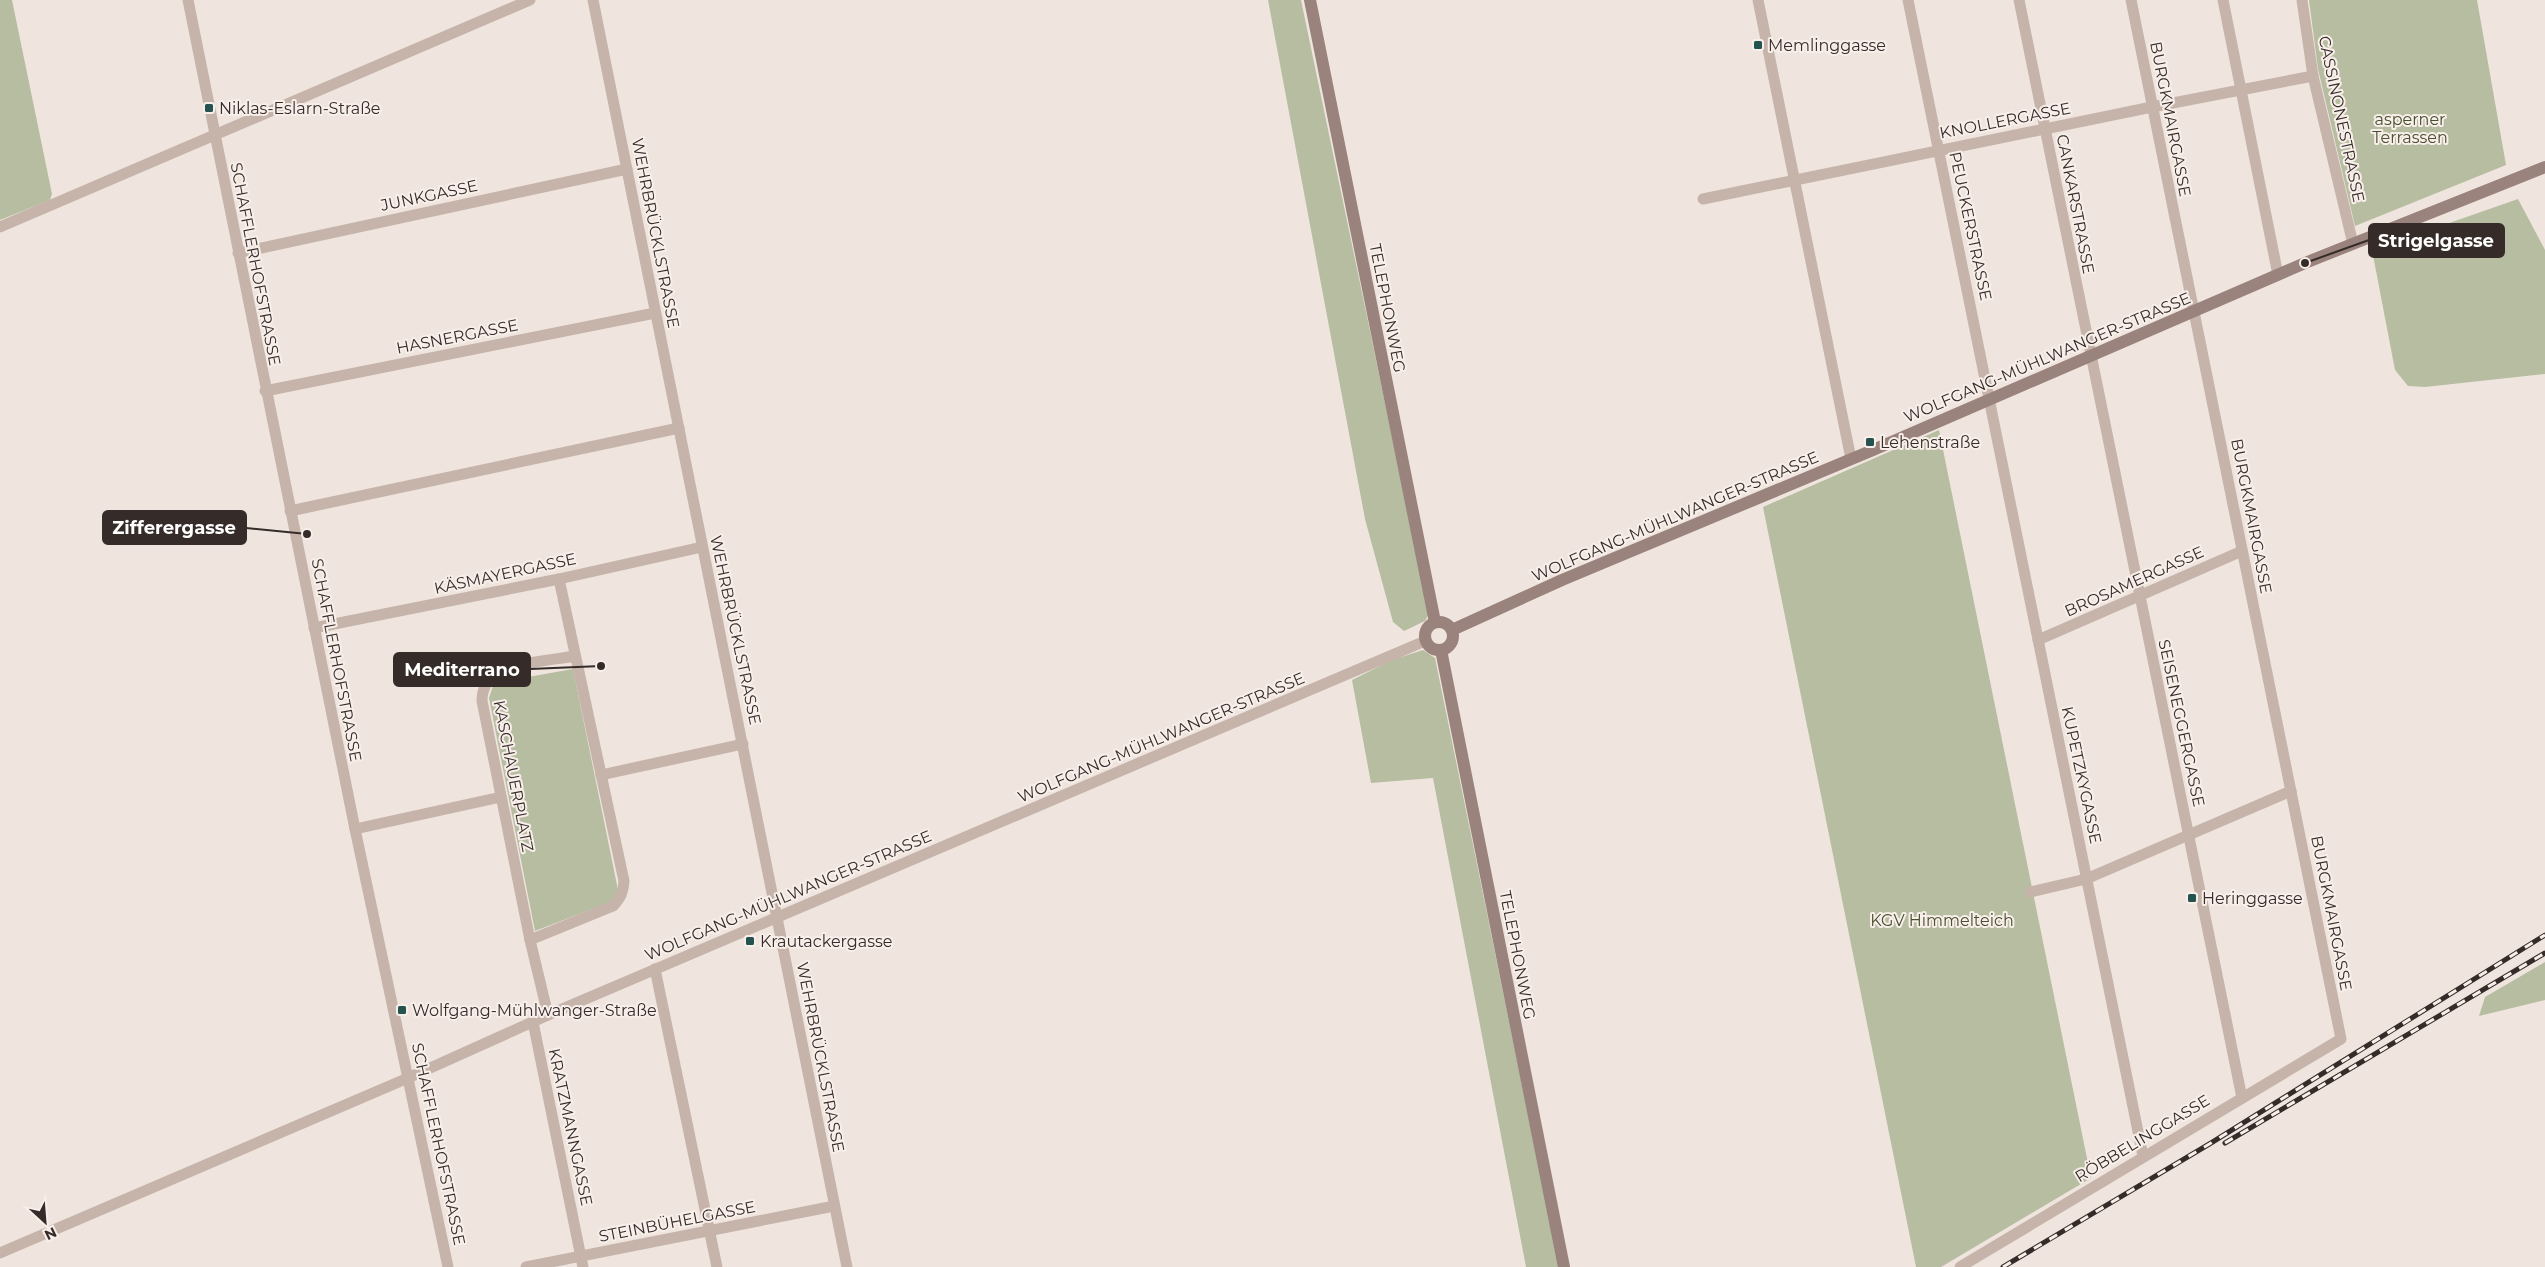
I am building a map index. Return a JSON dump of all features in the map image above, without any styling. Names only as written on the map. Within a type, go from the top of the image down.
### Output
[{"type":"street","name":"SCHAFFLERHOFSTRASSE","points":[[188,0],[265,390],[448,1267]]},
{"type":"street","points":[[0,227],[530,0]]},
{"type":"street","name":"WEHRBRÜCKLSTRASSE","points":[[593,0],[847,1267]]},
{"type":"street","name":"TELEPHONWEG","points":[[1310,0],[1435,622]]},
{"type":"street","points":[[1758,0],[1851,459]]},
{"type":"street","name":"PEUCKERSTRASSE","points":[[1908,0],[1990,400]]},
{"type":"street","name":"CANKARSTRASSE","points":[[2019,0],[2090,356]]},
{"type":"street","name":"BURGKMAIRGASSE","points":[[2131,0],[2341,1039]]},
{"type":"street","points":[[2223,0],[2278,275]]},
{"type":"street","name":"CASSINONESTRASSE","points":[[2302,0],[2313,76],[2353,244]]},
{"type":"street","name":"KNOLLERGASSE","points":[[1704,199],[1938,150],[2313,76]]},
{"type":"street","name":"WOLFGANG-MÜHLWANGER-STRASSE","points":[[1452,630],[1562,580],[1990,400],[2193,311],[2545,167]]},
{"type":"street","name":"JUNKGASSE","points":[[238,253],[627,169]]},
{"type":"street","name":"HASNERGASSE","points":[[265,390],[656,312]]},
{"type":"street","name":"SEISENEGGERGASSE","points":[[2090,356],[2242,1098]]},
{"type":"street","name":"KUPETZKYGASSE","points":[[1990,400],[2143,1156]]},
{"type":"street","points":[[290,511],[679,428]]},
{"type":"street","name":"KÄSMAYERGASSE","points":[[314,628],[559,579],[702,547]]},
{"type":"street","name":"BROSAMERGASSE","points":[[2038,640],[2242,551]]},
{"type":"street","points":[[530,940],[613,906],[620,900],[624,881],[559,579]]},
{"type":"street","points":[[1435,622],[1445,623],[1452,630],[1450,645],[1442,650],[1429,647],[1425,641],[1426,630],[1435,622]]},
{"type":"street","name":"WOLFGANG-MÜHLWANGER-STRASSE","points":[[0,1253],[408,1078],[655,969],[1425,641]]},
{"type":"street","name":"TELEPHONWEG","points":[[1442,650],[1564,1267]]},
{"type":"street","name":"KASCHAUERPLATZ","points":[[548,1015],[530,940],[482,701],[482,691],[488,680],[499,670],[575,656]]},
{"type":"street","points":[[601,776],[742,744]]},
{"type":"street","points":[[2030,892],[2086,879],[2291,792]]},
{"type":"street","points":[[355,828],[501,797]]},
{"type":"street","points":[[655,969],[717,1267]]},
{"type":"street","name":"KRATZMANNGASSE","points":[[533,1022],[582,1262]]},
{"type":"street","name":"RÖBBELINGGASSE","points":[[1960,1267],[2341,1039]]},
{"type":"street","name":"STEINBÜHELGASSE","points":[[526,1267],[582,1262],[709,1231],[834,1206]]},
{"type":"green space","points":[[0,0],[12,0],[52,194],[50,200],[0,220]]},
{"type":"green space","points":[[1268,0],[1301,0],[1429,614],[1425,621],[1404,631],[1393,622],[1365,519]]},
{"type":"green space","name":"asperner Terrassen","points":[[2309,0],[2477,0],[2506,165],[2355,226],[2318,69]]},
{"type":"green space","points":[[2518,199],[2545,250],[2545,374],[2425,387],[2408,386],[2395,370],[2372,250]]},
{"type":"green space","name":"KGV Himmelteich","points":[[1939,430],[2091,1178],[1941,1267],[1916,1267],[1763,507]]},
{"type":"green space","points":[[1423,650],[1435,658],[1559,1267],[1526,1267],[1433,778],[1371,783],[1352,680],[1392,660]]},
{"type":"green space","points":[[573,669],[618,895],[613,901],[535,931],[489,698],[494,683]]},
{"type":"green space","points":[[2545,962],[2545,1000],[2479,1016],[2485,997]]},
{"type":"railway","points":[[2003,1267],[2211,1143],[2545,935]]},
{"type":"railway","points":[[2225,1143],[2545,953]]},
{"type":"place","name":"Memlinggasse","points":[[1758,45]]},
{"type":"place","name":"Niklas-Eslarn-Straße","points":[[209,108]]},
{"type":"place","name":"Strigelgasse","points":[[2305,263]]},
{"type":"place","name":"Lehenstraße","points":[[1870,442]]},
{"type":"place","name":"Zifferergasse","points":[[307,534]]},
{"type":"place","name":"Mediterrano","points":[[601,666]]},
{"type":"place","name":"Heringgasse","points":[[2192,898]]},
{"type":"place","name":"Krautackergasse","points":[[750,941]]},
{"type":"place","name":"Wolfgang-Mühlwanger-Straße","points":[[402,1010]]}]
